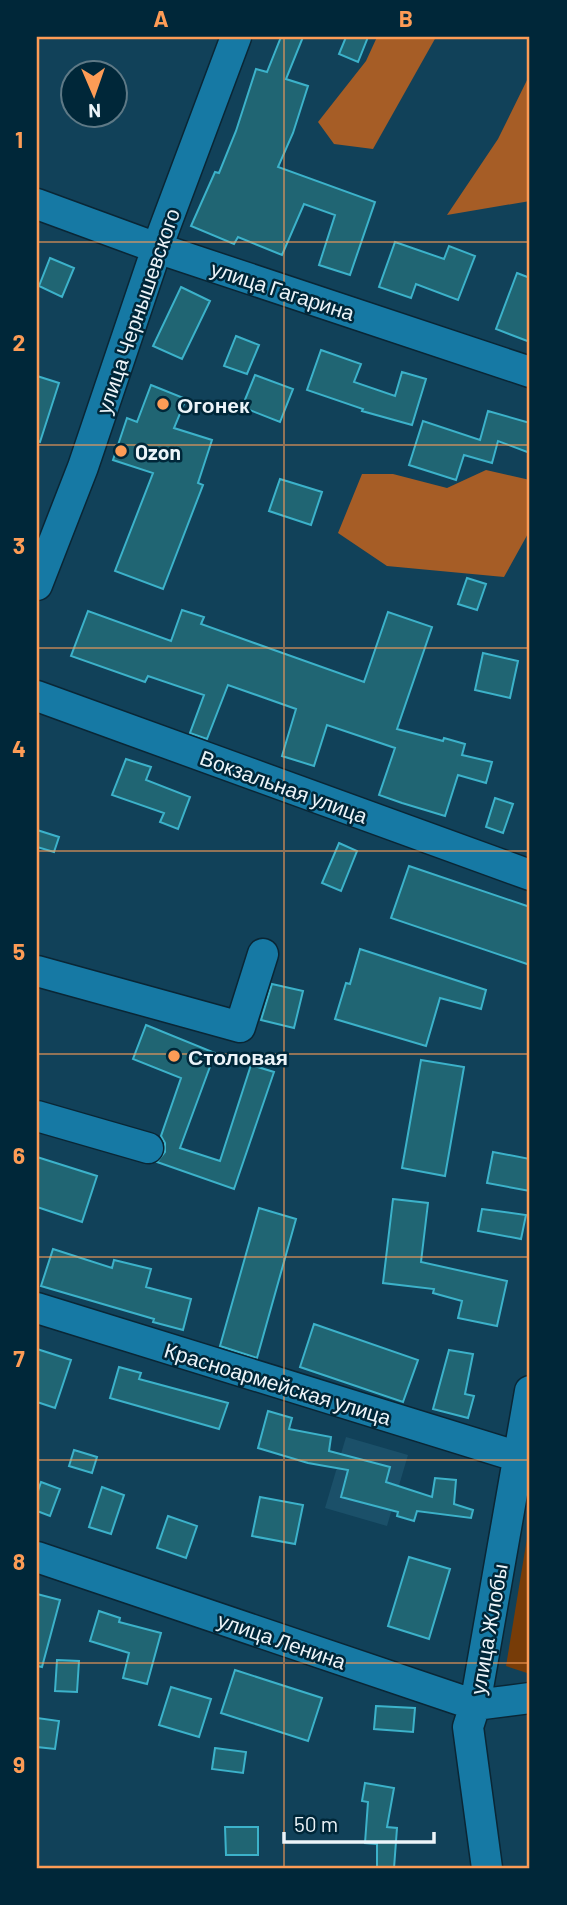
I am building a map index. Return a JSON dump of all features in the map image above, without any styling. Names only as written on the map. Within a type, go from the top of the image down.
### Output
[{"type":"street","name":"улица Чернышевского","points":[[37,584],[83,467],[157,248],[236,37]]},
{"type":"street","name":"улица Гагарина","points":[[37,204],[157,248],[530,372]]},
{"type":"street","name":"Вокзальная улица","points":[[37,696],[530,875]]},
{"type":"street","points":[[37,971],[240,1027],[263,954]]},
{"type":"street","points":[[37,1116],[148,1148]]},
{"type":"street","name":"Красноармейская улица","points":[[37,1308],[519,1457]]},
{"type":"street","name":"улица Жлобы","points":[[486,1868],[468,1727],[475,1705],[530,1391]]},
{"type":"street","name":"улица Ленина","points":[[37,1557],[475,1705],[530,1698]]},
{"type":"shaded area","points":[[377,37],[436,37],[373,149],[334,144],[318,122],[366,61]]},
{"type":"shaded area","points":[[530,74],[530,201],[447,215],[498,139]]},
{"type":"shaded area","points":[[486,470],[530,480],[530,530],[504,577],[387,566],[338,533],[362,474],[393,474],[447,488]]},
{"type":"shaded area","points":[[346,1437],[408,1455],[387,1526],[325,1508]]},
{"type":"shaded area","points":[[530,1520],[530,1674],[506,1666]]},
{"type":"building","points":[[281,37],[303,37],[286,79],[308,86],[293,133],[278,167],[375,202],[350,275],[319,265],[335,215],[304,204],[282,255],[238,237],[234,244],[191,226],[215,172],[219,173],[256,69],[267,72]]},
{"type":"building","points":[[346,37],[368,37],[358,62],[339,54]]},
{"type":"building","points":[[395,242],[444,259],[449,246],[475,256],[458,300],[416,284],[411,298],[379,287]]},
{"type":"building","points":[[50,258],[74,268],[62,297],[39,286]]},
{"type":"building","points":[[517,273],[530,278],[530,342],[496,329]]},
{"type":"building","points":[[181,287],[210,301],[182,359],[153,346]]},
{"type":"building","points":[[236,336],[259,345],[247,374],[224,366]]},
{"type":"building","points":[[321,350],[361,364],[354,382],[395,396],[402,372],[426,379],[412,425],[362,411],[363,409],[307,390]]},
{"type":"building","points":[[255,375],[293,389],[280,422],[242,407]]},
{"type":"building","points":[[37,376],[59,383],[40,442],[37,441]]},
{"type":"building","points":[[151,385],[186,399],[174,428],[212,440],[198,483],[203,485],[163,589],[115,571],[153,473],[113,460],[127,418],[137,422]]},
{"type":"building","points":[[488,411],[530,423],[530,453],[498,441],[492,463],[464,455],[456,480],[409,465],[423,421],[480,440]]},
{"type":"building","points":[[280,479],[322,492],[311,525],[269,511]]},
{"type":"building","points":[[467,578],[486,584],[477,610],[458,604]]},
{"type":"building","points":[[182,610],[204,617],[201,624],[364,682],[388,612],[432,627],[397,729],[465,744],[462,755],[492,762],[486,783],[458,775],[445,816],[402,803],[379,795],[395,748],[327,725],[314,766],[282,756],[296,709],[228,685],[207,739],[190,733],[204,695],[148,676],[145,682],[71,656],[88,611],[171,641]]},
{"type":"building","points":[[483,653],[518,661],[510,698],[475,690]]},
{"type":"building","points":[[126,759],[151,767],[146,780],[190,797],[178,829],[160,822],[164,813],[112,795]]},
{"type":"building","points":[[495,798],[513,804],[503,833],[486,827]]},
{"type":"building","points":[[37,830],[59,837],[54,852],[37,847]]},
{"type":"building","points":[[339,843],[357,851],[341,891],[322,883]]},
{"type":"building","points":[[409,866],[530,907],[530,965],[391,918]]},
{"type":"building","points":[[360,949],[486,990],[481,1009],[440,998],[426,1046],[335,1019],[346,983],[350,984]]},
{"type":"building","points":[[272,984],[303,991],[294,1028],[261,1020]]},
{"type":"building","points":[[146,1025],[215,1053],[180,1148],[220,1161],[251,1065],[274,1072],[234,1189],[157,1162],[165,1152],[165,1143],[161,1136],[181,1078],[133,1059]]},
{"type":"building","points":[[421,1060],[464,1067],[445,1176],[402,1168]]},
{"type":"building","points":[[493,1152],[530,1159],[530,1191],[487,1183]]},
{"type":"building","points":[[37,1157],[97,1176],[82,1222],[37,1207]]},
{"type":"building","points":[[393,1199],[428,1203],[421,1262],[507,1281],[497,1326],[458,1318],[462,1301],[433,1293],[434,1289],[383,1283]]},
{"type":"building","points":[[259,1208],[296,1219],[257,1358],[220,1346]]},
{"type":"building","points":[[482,1209],[526,1215],[521,1239],[478,1231]]},
{"type":"building","points":[[53,1249],[112,1268],[114,1260],[151,1269],[146,1287],[191,1299],[183,1330],[41,1286]]},
{"type":"building","points":[[314,1324],[418,1360],[403,1402],[300,1367]]},
{"type":"building","points":[[37,1349],[71,1360],[55,1408],[37,1402]]},
{"type":"building","points":[[449,1350],[473,1354],[465,1394],[474,1396],[468,1418],[433,1409]]},
{"type":"building","points":[[119,1367],[141,1373],[139,1379],[228,1403],[219,1429],[110,1398]]},
{"type":"building","points":[[268,1411],[292,1418],[289,1429],[331,1437],[329,1451],[390,1467],[386,1482],[432,1497],[435,1478],[456,1480],[454,1504],[473,1510],[471,1518],[417,1511],[414,1521],[397,1516],[398,1512],[341,1497],[348,1470],[308,1463],[258,1448]]},
{"type":"building","points":[[74,1450],[97,1457],[92,1473],[69,1466]]},
{"type":"building","points":[[41,1482],[60,1489],[50,1516],[37,1511],[37,1494]]},
{"type":"building","points":[[102,1487],[124,1495],[111,1534],[89,1527]]},
{"type":"building","points":[[260,1497],[303,1505],[295,1544],[252,1536]]},
{"type":"building","points":[[168,1516],[197,1526],[186,1558],[157,1548]]},
{"type":"building","points":[[409,1557],[450,1569],[429,1639],[388,1626]]},
{"type":"building","points":[[37,1594],[60,1600],[42,1667],[37,1666]]},
{"type":"building","points":[[99,1611],[120,1618],[119,1622],[161,1633],[147,1684],[123,1678],[129,1653],[90,1641]]},
{"type":"building","points":[[57,1660],[79,1661],[77,1692],[55,1691]]},
{"type":"building","points":[[235,1670],[322,1698],[308,1741],[221,1713]]},
{"type":"building","points":[[171,1687],[211,1699],[199,1737],[159,1725]]},
{"type":"building","points":[[376,1706],[415,1708],[413,1732],[374,1729]]},
{"type":"building","points":[[37,1718],[59,1721],[55,1749],[37,1747]]},
{"type":"building","points":[[215,1748],[246,1752],[243,1773],[212,1769]]},
{"type":"building","points":[[365,1783],[394,1788],[387,1827],[397,1828],[394,1868],[377,1868],[377,1844],[365,1843],[368,1802],[362,1801]]},
{"type":"building","points":[[225,1827],[258,1827],[258,1855],[226,1855]]},
{"type":"place","name":"Огонек","points":[[163,404]]},
{"type":"place","name":"Ozon","points":[[121,451]]},
{"type":"place","name":"Столовая","points":[[174,1056]]}]
